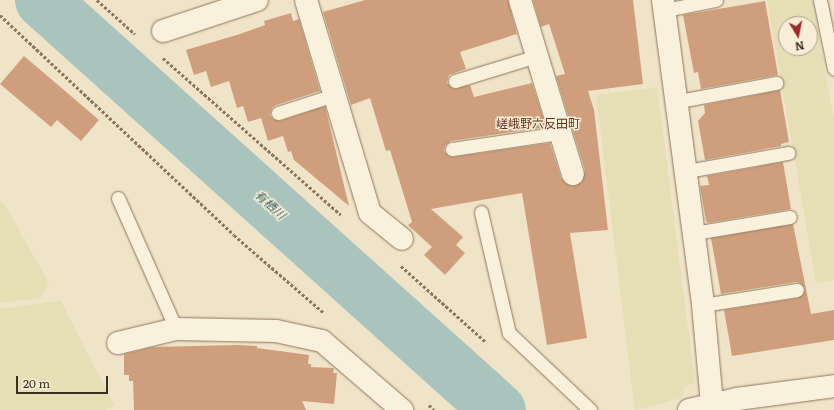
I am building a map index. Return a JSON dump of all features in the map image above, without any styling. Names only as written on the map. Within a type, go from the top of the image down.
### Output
[{"type":"street","points":[[163,31],[257,0]]},
{"type":"street","points":[[306,0],[370,213],[402,239]]},
{"type":"street","points":[[520,0],[573,174]]},
{"type":"street","points":[[664,5],[687,171],[703,305],[712,403]]},
{"type":"street","points":[[118,343],[176,329],[276,331],[322,341],[402,410]]},
{"type":"street","points":[[689,410],[712,403],[738,404],[834,386]]},
{"type":"lane","points":[[664,5],[716,0]]},
{"type":"lane","points":[[820,0],[834,69]]},
{"type":"lane","points":[[455,81],[537,56]]},
{"type":"lane","points":[[678,102],[776,83]]},
{"type":"lane","points":[[278,113],[334,95]]},
{"type":"lane","points":[[452,149],[561,133]]},
{"type":"lane","points":[[687,171],[788,153]]},
{"type":"lane","points":[[118,198],[176,329]]},
{"type":"lane","points":[[480,212],[509,334],[590,410]]},
{"type":"lane","points":[[694,233],[790,217]]},
{"type":"lane","points":[[703,305],[797,290]]},
{"type":"path","points":[[97,0],[138,36]]},
{"type":"path","points":[[0,15],[234,235],[324,314]]},
{"type":"path","points":[[162,57],[347,219]]},
{"type":"path","points":[[395,261],[489,344]]},
{"type":"path","points":[[427,403],[434,410]]},
{"type":"shaded area","points":[[767,0],[812,0],[815,16],[778,16],[778,56],[818,56],[818,33],[834,120],[834,280],[816,283]]},
{"type":"shaded area","points":[[657,87],[695,382],[684,388],[682,398],[635,410],[596,95]]},
{"type":"shaded area","points":[[0,201],[5,205],[49,283],[40,298],[0,303]]},
{"type":"shaded area","points":[[61,301],[114,405],[105,410],[0,410],[0,309]]},
{"type":"building","points":[[365,0],[508,0],[517,34],[460,52],[466,69],[449,75],[447,83],[454,89],[470,85],[474,97],[532,83],[546,127],[451,141],[445,146],[444,151],[449,156],[453,157],[550,143],[561,178],[571,186],[582,182],[585,170],[556,76],[565,74],[549,24],[541,27],[533,0],[633,0],[643,84],[588,91],[594,110],[608,230],[570,233],[587,338],[547,345],[522,193],[431,209],[463,237],[456,245],[465,253],[445,275],[424,255],[432,247],[408,225],[412,222],[390,150],[386,151],[370,98],[351,105],[323,12]]},
{"type":"building","points":[[765,1],[778,75],[701,89],[698,72],[694,73],[683,15]]},
{"type":"building","points":[[291,13],[293,21],[299,19],[320,91],[276,105],[272,108],[270,115],[273,119],[280,121],[325,106],[349,206],[294,160],[291,151],[288,152],[283,136],[268,141],[261,118],[248,122],[243,106],[237,108],[229,81],[211,87],[206,71],[194,75],[186,50],[240,34],[265,25],[264,21]]},
{"type":"building","points":[[24,56],[99,120],[81,141],[57,120],[51,127],[0,84]]},
{"type":"building","points":[[780,90],[789,142],[781,144],[781,146],[705,160],[698,121],[705,113],[704,105]]},
{"type":"building","points":[[783,162],[791,209],[708,223],[706,221],[700,186],[709,185],[707,176]]},
{"type":"building","points":[[793,224],[811,314],[834,310],[834,340],[732,356],[724,310],[798,298],[804,293],[805,288],[800,283],[796,282],[721,294],[711,238]]},
{"type":"building","points":[[257,346],[257,348],[309,355],[308,364],[311,364],[311,367],[334,368],[333,373],[337,373],[334,404],[302,401],[306,410],[134,410],[133,381],[129,381],[129,375],[124,375],[124,354],[153,347]]},
{"type":"waterway","name":"有栖川","points":[[42,0],[498,410]]},
{"type":"district","name":"嵯峨野六反田町","points":[[538,124]]}]
